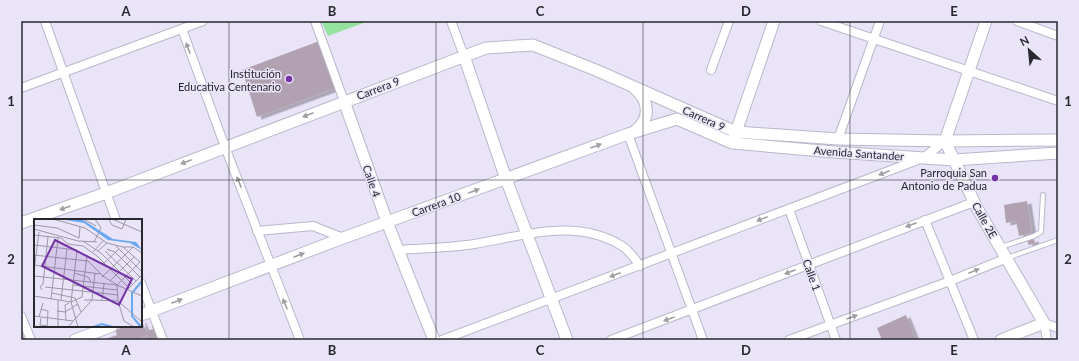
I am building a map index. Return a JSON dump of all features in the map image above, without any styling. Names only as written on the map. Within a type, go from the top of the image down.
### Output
[{"type":"main road","points":[[732,143],[774,21]]},
{"type":"main road","points":[[945,141],[986,21]]},
{"type":"main road","name":"Carrera 9","points":[[21,223],[106,193],[486,48],[533,45],[629,84],[736,132]]},
{"type":"main road","points":[[464,56],[506,179],[567,340]]},
{"type":"main road","points":[[628,134],[640,128],[644,122],[648,109],[641,95],[629,84]]},
{"type":"main road","name":"Calle 4","points":[[344,101],[387,222],[434,340]]},
{"type":"main road","name":"Carrera 10","points":[[142,315],[343,238],[628,134],[677,119],[732,143]]},
{"type":"main road","name":"Avenida Santander","points":[[736,132],[838,139],[945,141],[1058,140]]},
{"type":"main road","name":"Calle 2E","points":[[945,141],[974,202],[1044,323]]},
{"type":"main road","name":"Avenida Santander","points":[[732,143],[954,160],[1058,152]]},
{"type":"main road","points":[[1001,340],[1044,323]]},
{"type":"main road","points":[[75,340],[109,327]]},
{"type":"street","points":[[45,21],[62,73],[116,219]]},
{"type":"street","points":[[21,88],[203,21]]},
{"type":"street","name":"Calle 4","points":[[315,21],[344,101]]},
{"type":"street","points":[[451,21],[464,56]]},
{"type":"street","points":[[711,70],[729,21]]},
{"type":"street","points":[[821,21],[1058,101]]},
{"type":"street","points":[[838,139],[880,21]]},
{"type":"street","points":[[1017,21],[1058,36]]},
{"type":"street","points":[[182,29],[270,266],[300,340]]},
{"type":"street","points":[[628,134],[703,340]]},
{"type":"street","points":[[442,340],[552,300],[923,158],[945,141]]},
{"type":"street","points":[[611,340],[974,202]]},
{"type":"street","name":"Calle 1","points":[[789,209],[836,340]]},
{"type":"street","points":[[925,220],[974,340]]},
{"type":"street","points":[[257,231],[313,226],[343,238]]},
{"type":"street","points":[[398,250],[467,245],[527,235],[543,230],[575,229],[598,234],[623,246],[640,266]]},
{"type":"street","points":[[790,340],[950,281],[1006,258]]},
{"type":"street","points":[[142,285],[163,340]]},
{"type":"street","points":[[21,316],[30,340]]},
{"type":"street","points":[[1047,340],[1044,323],[1058,328]]},
{"type":"lane","points":[[1000,248],[1041,232],[1043,195]]},
{"type":"lane","points":[[1006,258],[1058,240]]},
{"type":"green space","points":[[321,21],[369,21],[328,36]]},
{"type":"building","name":"Institución Educativa Centenario","points":[[322,40],[336,88],[257,117],[242,70]]},
{"type":"building","points":[[1027,201],[1032,233],[1019,236],[1016,221],[1006,223],[1004,205]]},
{"type":"building","points":[[1034,239],[1035,243],[1029,245],[1027,241]]},
{"type":"building","points":[[906,315],[916,340],[882,340],[877,328]]},
{"type":"building","points":[[142,321],[146,331],[153,329],[152,326],[156,325],[161,340],[149,340],[147,335],[137,340],[103,340],[117,335],[115,330],[124,327],[142,327]]},
{"type":"building","points":[[21,329],[25,340],[21,340]]},
{"type":"place","name":"Institución Educativa Centenario","points":[[289,79]]},
{"type":"place","name":"Parroquia San Antonio de Padua","points":[[995,178]]}]
